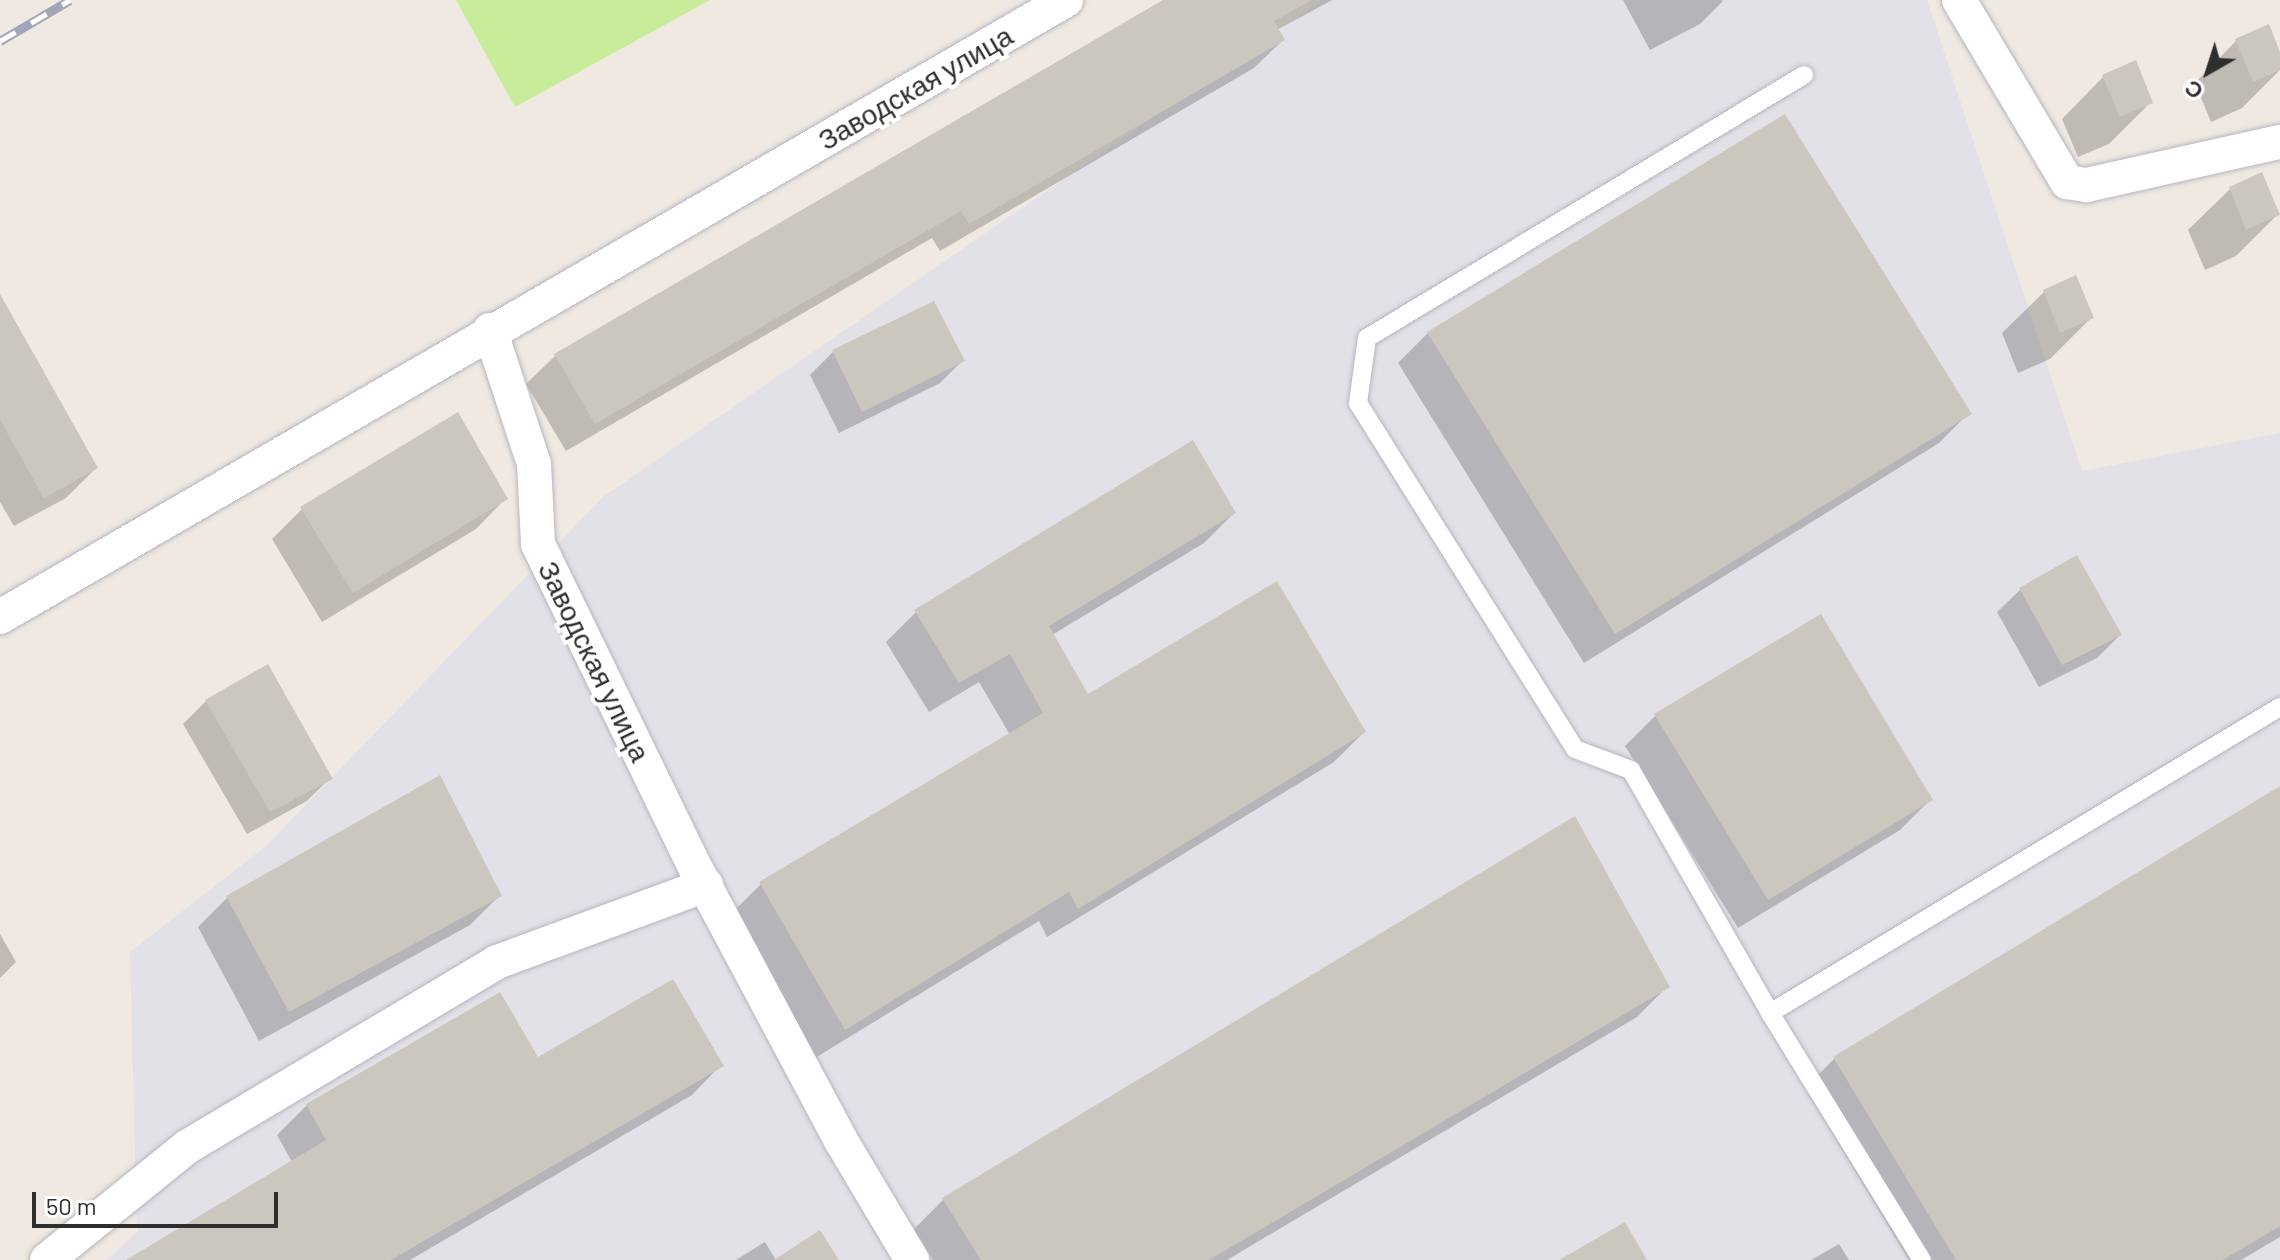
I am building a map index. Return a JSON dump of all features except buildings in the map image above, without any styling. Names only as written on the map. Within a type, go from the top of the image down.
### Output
[{"type":"street","name":"Заводская улица","points":[[912,1260],[840,1139],[706,885],[538,544],[534,464],[490,330],[1066,0]]},
{"type":"street","points":[[1959,0],[2067,182],[2087,185],[2280,142]]},
{"type":"street","points":[[0,617],[264,467],[490,330]]},
{"type":"street","points":[[47,1260],[187,1147],[497,962],[706,885]]},
{"type":"lane","points":[[1804,75],[1367,338],[1358,403],[1575,749],[1631,770],[1770,1013],[1922,1260]]},
{"type":"lane","points":[[1770,1013],[2280,707]]},
{"type":"shaded area","points":[[1323,0],[1927,0],[2082,471],[2280,433],[2280,1260],[107,1260],[137,1232],[130,952],[265,847],[603,497]]},
{"type":"green space","points":[[456,0],[710,0],[515,107]]},
{"type":"railway","points":[[0,41],[70,0]]}]
